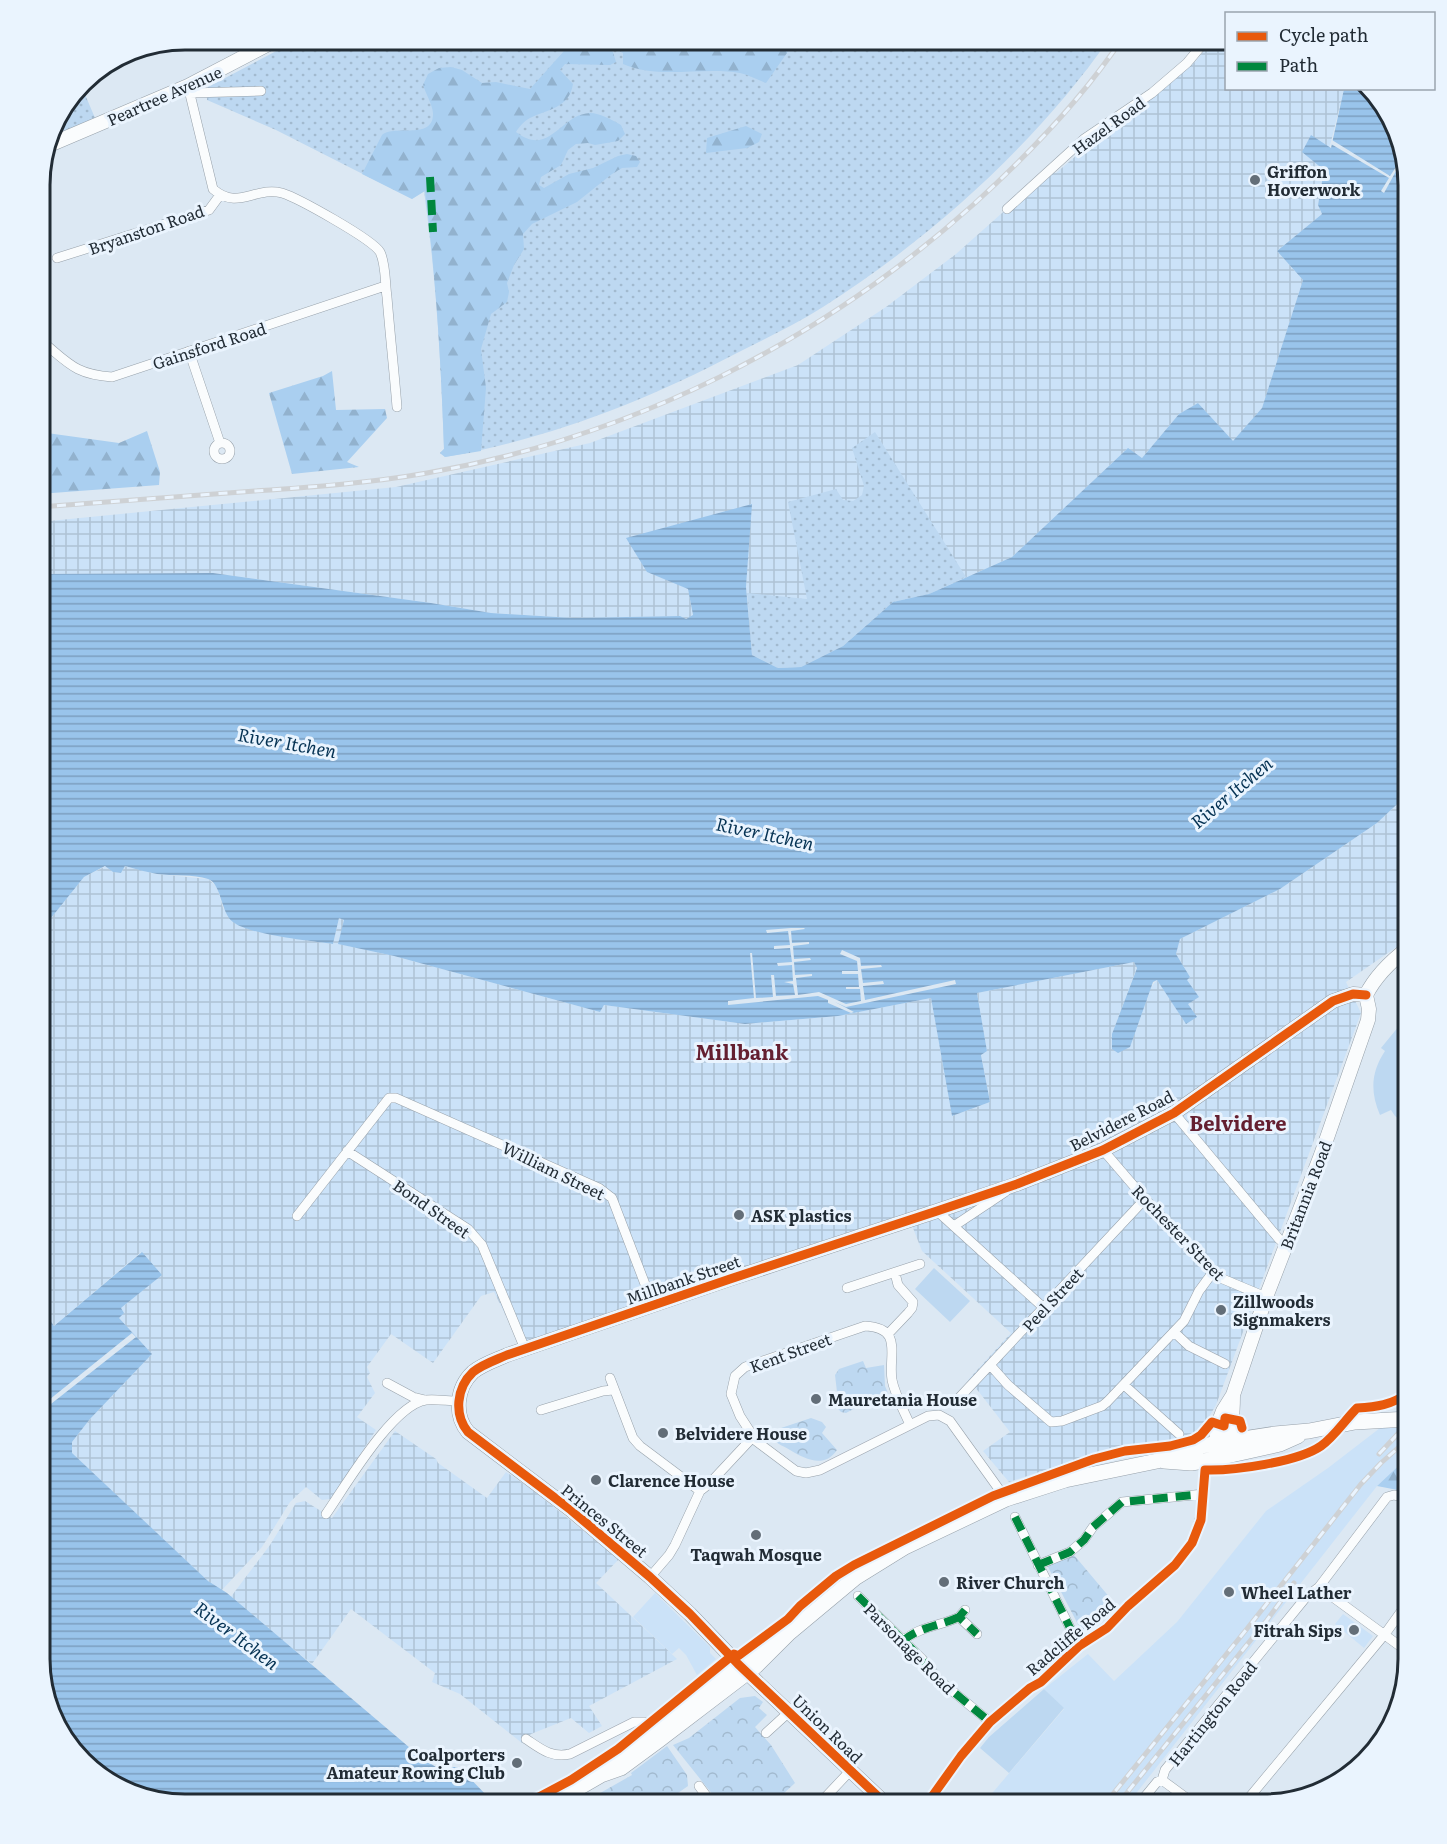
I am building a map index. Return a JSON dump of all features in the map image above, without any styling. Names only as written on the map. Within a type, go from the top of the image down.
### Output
[{"type":"main road","points":[[566,1795],[601,1775],[614,1758],[660,1732],[742,1669],[769,1655],[789,1633],[827,1599],[877,1563],[921,1539],[1006,1499],[1108,1469],[1157,1461],[1191,1463],[1223,1447],[1275,1434],[1309,1431],[1355,1422],[1398,1419]]},
{"type":"street","name":"Peartree Avenue","points":[[57,142],[189,90],[257,50]]},
{"type":"street","name":"Hazel Road","points":[[1007,209],[1084,139],[1152,93],[1198,50]]},
{"type":"street","points":[[220,195],[213,189],[189,90],[261,91]]},
{"type":"street","name":"Bryanston Road","points":[[57,258],[209,210],[220,195],[235,199],[269,191],[283,193],[357,232],[380,252],[397,407]]},
{"type":"street","name":"Gainsford Road","points":[[50,348],[76,369],[92,375],[112,377],[385,286]]},
{"type":"street","points":[[189,351],[220,443]]},
{"type":"street","points":[[1366,995],[1372,982],[1398,956]]},
{"type":"street","name":"Belvidere Road","points":[[937,1211],[1017,1184],[1103,1150],[1174,1113],[1333,1000],[1353,994],[1366,995]]},
{"type":"street","name":"Britannia Road","points":[[1223,1447],[1233,1413],[1233,1395],[1266,1297],[1321,1155],[1368,1020],[1369,1009],[1366,995]]},
{"type":"street","name":"William Street","points":[[347,1151],[389,1098],[396,1098],[599,1188],[612,1198],[654,1305]]},
{"type":"street","points":[[1174,1113],[1286,1245]]},
{"type":"street","name":"Rochester Street","points":[[1103,1150],[1213,1272],[1224,1281],[1266,1297]]},
{"type":"street","points":[[297,1216],[347,1151]]},
{"type":"street","name":"Bond Street","points":[[347,1151],[468,1229],[482,1245],[525,1349]]},
{"type":"street","name":"Belvidere Road","points":[[954,1226],[1017,1184]]},
{"type":"street","name":"Peel Street","points":[[958,1399],[1145,1199]]},
{"type":"street","points":[[937,1211],[1044,1308]]},
{"type":"street","name":"Millbank Street","points":[[458,1401],[460,1391],[471,1374],[525,1349],[937,1211]]},
{"type":"street","points":[[848,1288],[920,1264]]},
{"type":"street","points":[[991,1366],[1008,1385],[1051,1422],[1062,1422],[1102,1406],[1125,1385],[1189,1315],[1199,1291],[1213,1272]]},
{"type":"street","points":[[895,1273],[898,1285],[913,1302],[912,1308],[888,1334],[893,1351],[891,1373],[893,1383],[910,1425]]},
{"type":"street","name":"Kent Street","points":[[888,1334],[875,1326],[865,1326],[745,1367],[735,1376],[731,1394],[752,1438],[763,1444],[785,1464],[796,1471],[806,1473],[820,1470],[933,1414],[950,1421],[1006,1499]]},
{"type":"street","points":[[1174,1332],[1190,1346],[1225,1364]]},
{"type":"street","points":[[610,1378],[633,1438],[640,1446],[700,1491]]},
{"type":"street","points":[[387,1383],[413,1397],[424,1400],[458,1401]]},
{"type":"street","points":[[1125,1385],[1179,1434]]},
{"type":"street","points":[[541,1410],[613,1390]]},
{"type":"street","points":[[326,1514],[392,1421],[424,1400]]},
{"type":"street","name":"Princes Street","points":[[458,1401],[463,1426],[468,1432],[571,1510],[650,1577],[690,1614],[742,1669]]},
{"type":"street","points":[[650,1577],[675,1545],[700,1491],[710,1484],[752,1438]]},
{"type":"street","name":"Radcliffe Road","points":[[933,1795],[961,1756],[990,1722],[1029,1689],[1041,1683],[1079,1646],[1107,1628],[1119,1614],[1165,1575],[1184,1554],[1197,1532],[1205,1477]]},
{"type":"street","points":[[1038,1565],[1071,1552],[1084,1540],[1093,1527],[1122,1502],[1204,1494]]},
{"type":"street","name":"Hartington Road","points":[[1146,1795],[1157,1782],[1162,1780],[1165,1770],[1307,1596],[1319,1587],[1387,1497],[1398,1496]]},
{"type":"street","points":[[1015,1517],[1079,1646]]},
{"type":"street","points":[[1319,1587],[1398,1644]]},
{"type":"street","name":"Parsonage Road","points":[[858,1596],[956,1696],[990,1722]]},
{"type":"street","points":[[903,1641],[914,1632],[940,1625],[962,1613],[978,1634]]},
{"type":"street","points":[[1251,1795],[1398,1616]]},
{"type":"street","name":"Union Road","points":[[742,1669],[877,1795]]},
{"type":"street","points":[[766,1734],[789,1712]]},
{"type":"street","points":[[526,1739],[545,1752],[562,1756],[634,1722],[645,1722],[660,1732]]},
{"type":"street","points":[[827,1795],[851,1770]]},
{"type":"street","points":[[1162,1780],[1182,1795]]},
{"type":"street","points":[[699,1786],[706,1795]]},
{"type":"shaded area","points":[[1204,50],[1225,50],[1225,90],[1344,90],[1324,170],[1318,205],[1322,214],[1277,251],[1303,280],[1262,408],[1233,442],[1198,403],[1179,414],[1142,458],[1127,449],[1012,557],[929,594],[752,655],[746,587],[751,504],[647,572],[688,588],[693,616],[685,619],[680,616],[573,618],[491,613],[213,573],[50,574],[50,521],[396,487],[590,443],[798,365],[886,307],[956,254],[1048,172],[1056,173],[1105,131],[1143,106],[1196,61]]},
{"type":"shaded area","points":[[1398,803],[1398,946],[1346,982],[1361,1013],[1216,1405],[1206,1422],[1195,1434],[1180,1441],[1078,1459],[1009,1482],[983,1451],[1010,1432],[968,1380],[1011,1333],[922,1251],[911,1223],[526,1356],[494,1292],[481,1296],[433,1363],[391,1334],[367,1367],[370,1373],[367,1377],[375,1393],[357,1417],[376,1430],[331,1499],[322,1500],[306,1487],[290,1502],[262,1547],[221,1591],[71,1453],[72,1442],[90,1419],[152,1354],[118,1318],[120,1309],[161,1275],[141,1252],[54,1326],[50,1320],[50,919],[84,877],[106,866],[113,872],[121,873],[125,866],[156,874],[208,879],[217,887],[223,908],[252,930],[333,944],[339,918],[345,920],[339,944],[394,956],[600,1012],[604,1005],[745,1024],[838,1016],[931,998],[952,1116],[990,1102],[981,1054],[987,1051],[977,993],[1134,962],[1137,967],[1112,1034],[1157,980],[1186,1023],[1187,979],[1190,977],[1176,954],[1180,939],[1280,889],[1377,823]]},
{"type":"shaded area","points":[[1380,1428],[1398,1428],[1398,1466],[1377,1486],[1135,1795],[991,1795],[1064,1709],[1044,1689],[1088,1654],[1114,1681],[1177,1622],[1266,1511]]},
{"type":"shaded area","points":[[395,1431],[487,1498],[506,1472],[619,1559],[596,1583],[677,1659],[589,1706],[602,1726],[589,1733],[571,1718],[531,1734],[522,1743],[460,1694],[432,1682],[435,1673],[351,1609],[312,1664],[230,1598],[270,1545],[296,1503],[305,1501],[332,1518]]},
{"type":"shaded area","points":[[655,1593],[710,1647],[710,1653],[716,1659],[697,1675],[686,1655],[679,1648],[672,1654],[633,1617]]},
{"type":"shaded area","name":"Fitrah Sips","points":[[1343,1614],[1373,1636],[1364,1648],[1335,1624]]},
{"type":"green space","points":[[278,50],[1101,50],[1049,116],[979,187],[903,251],[823,307],[700,371],[630,403],[521,440],[445,457],[440,453],[444,449],[440,352],[424,191],[412,199],[276,130],[207,100],[208,87]]},
{"type":"green space","points":[[611,50],[616,62],[610,65],[565,64],[560,70],[573,84],[567,99],[556,107],[528,119],[516,132],[528,139],[538,140],[546,138],[580,115],[594,113],[621,125],[625,134],[618,141],[595,145],[576,144],[568,150],[561,165],[541,177],[539,185],[544,188],[569,174],[593,168],[618,156],[627,154],[636,156],[640,162],[637,167],[622,168],[612,174],[577,202],[532,224],[523,234],[524,249],[507,283],[509,292],[507,302],[491,314],[481,349],[486,388],[481,451],[445,457],[440,453],[444,449],[440,352],[425,191],[412,199],[362,174],[382,135],[388,132],[421,129],[432,122],[433,113],[423,85],[428,74],[439,68],[451,67],[462,70],[482,83],[496,82],[530,89],[564,51]]},
{"type":"green space","points":[[618,50],[788,50],[766,83],[743,74],[726,71],[666,72],[637,69],[623,64],[623,53]]},
{"type":"green space","points":[[85,93],[95,118],[60,133],[72,109]]},
{"type":"green space","points":[[746,126],[762,134],[759,142],[747,148],[706,153],[707,138]]},
{"type":"green space","points":[[332,371],[336,410],[385,409],[387,418],[347,462],[359,467],[292,474],[269,393]]},
{"type":"green space","points":[[147,431],[160,472],[159,485],[50,493],[50,433],[119,443]]},
{"type":"green space","points":[[875,432],[966,577],[929,594],[893,602],[843,646],[801,667],[778,668],[752,655],[747,593],[807,599],[788,502],[836,489],[843,500],[853,501],[862,495],[864,486],[852,448]]},
{"type":"green space","points":[[1398,1027],[1398,1118],[1391,1110],[1380,1115],[1377,1107],[1373,1090],[1377,1067],[1385,1051],[1381,1048]]},
{"type":"green space","points":[[934,1268],[970,1301],[950,1322],[915,1289]]},
{"type":"green space","points":[[863,1361],[866,1368],[884,1365],[885,1386],[890,1398],[884,1403],[859,1406],[846,1413],[841,1412],[833,1403],[837,1392],[835,1375],[839,1369]]},
{"type":"green space","points":[[811,1418],[822,1422],[826,1427],[822,1433],[837,1450],[832,1456],[820,1461],[802,1456],[777,1442],[771,1435],[772,1431]]},
{"type":"green space","points":[[1398,1466],[1398,1490],[1377,1486]]},
{"type":"green space","points":[[1074,1555],[1116,1605],[1082,1632],[1047,1565]]},
{"type":"green space","points":[[1044,1689],[1064,1708],[1009,1773],[980,1748],[989,1737]]},
{"type":"green space","points":[[755,1696],[763,1702],[759,1708],[767,1715],[755,1727],[771,1745],[795,1783],[782,1795],[713,1795],[673,1745],[689,1738],[740,1698]]},
{"type":"green space","points":[[667,1746],[687,1775],[688,1786],[675,1795],[597,1795],[632,1775],[631,1773]]},
{"type":"water","name":"River Itchen","points":[[1344,90],[1359,90],[1375,109],[1384,125],[1395,158],[1398,184],[1398,803],[1377,823],[1280,889],[1180,939],[1176,954],[1190,977],[1187,980],[1199,997],[1188,1004],[1197,1017],[1186,1024],[1157,980],[1153,982],[1130,1047],[1118,1053],[1112,1049],[1112,1034],[1137,968],[1134,962],[977,993],[987,1051],[981,1055],[990,1102],[952,1116],[931,998],[838,1016],[745,1024],[604,1005],[600,1012],[394,956],[338,944],[344,920],[339,918],[333,944],[281,937],[241,927],[229,917],[216,886],[208,879],[196,876],[157,874],[125,866],[121,873],[113,872],[105,866],[84,877],[50,919],[50,574],[213,573],[491,613],[573,618],[680,616],[686,619],[693,615],[688,589],[647,572],[626,538],[752,504],[746,587],[752,655],[778,668],[801,667],[843,646],[893,602],[929,594],[1012,557],[1128,448],[1142,458],[1179,414],[1198,403],[1233,441],[1262,408],[1303,280],[1277,251],[1322,214],[1318,205],[1324,170],[1302,152],[1311,135],[1331,148]]},
{"type":"water","name":"River Itchen","points":[[142,1252],[162,1275],[121,1308],[124,1313],[119,1318],[152,1354],[90,1419],[72,1442],[72,1453],[208,1581],[227,1593],[423,1759],[436,1767],[459,1767],[486,1795],[184,1795],[167,1793],[149,1790],[117,1776],[102,1767],[77,1742],[54,1695],[50,1660],[50,1320],[54,1326]]},
{"type":"pier","points":[[1332,140],[1390,176],[1396,167],[1384,193],[1381,191],[1389,178],[1331,144]]},
{"type":"pier","points":[[805,929],[791,931],[792,943],[809,942],[809,944],[793,946],[794,959],[810,958],[811,960],[794,962],[795,975],[812,974],[812,976],[796,978],[798,995],[819,992],[846,1004],[861,1001],[860,989],[846,989],[846,987],[859,987],[858,974],[842,974],[842,971],[858,971],[857,961],[840,954],[842,950],[860,958],[861,966],[881,965],[882,967],[861,969],[863,983],[883,981],[884,984],[863,986],[865,1000],[955,980],[956,984],[846,1007],[835,1002],[854,1012],[851,1013],[818,996],[728,1005],[728,1001],[754,998],[750,953],[752,953],[756,998],[773,997],[771,975],[774,975],[776,996],[795,995],[793,984],[784,982],[793,981],[792,965],[778,966],[777,963],[792,962],[790,948],[774,949],[774,946],[790,945],[788,931],[767,933],[766,930]]},
{"type":"pier","points":[[132,1333],[136,1337],[50,1405],[50,1399]]},
{"type":"railway","points":[[50,506],[319,486],[427,473],[503,457],[577,435],[649,409],[719,377],[787,341],[852,300],[914,254],[974,204],[1034,146],[1089,84],[1114,50]]},
{"type":"railway","points":[[1379,1454],[1398,1434]]},
{"type":"railway","points":[[1112,1795],[1361,1484],[1398,1448]]},
{"type":"railway","points":[[1125,1795],[1267,1620],[1294,1583]]},
{"type":"marked path","points":[[430,177],[433,232]]},
{"type":"marked path","points":[[1038,1565],[1070,1552],[1084,1540],[1093,1527],[1122,1502],[1204,1494]]},
{"type":"marked path","points":[[1015,1517],[1079,1646]]},
{"type":"marked path","points":[[858,1596],[922,1659],[939,1680],[990,1722]]},
{"type":"marked path","points":[[965,1610],[959,1617],[977,1634]]},
{"type":"marked path","points":[[903,1641],[922,1630],[959,1617]]},
{"type":"cycle path","points":[[876,1795],[650,1577],[571,1510],[468,1432],[460,1418],[459,1410],[460,1394],[467,1378],[481,1367],[507,1355],[1017,1184],[1103,1150],[1174,1113],[1333,1001],[1353,994],[1366,995]]},
{"type":"cycle path","points":[[933,1795],[961,1756],[990,1722],[1030,1688],[1041,1682],[1079,1646],[1107,1628],[1128,1606],[1175,1565],[1192,1543],[1201,1520],[1205,1470],[1265,1464],[1311,1452],[1330,1438],[1357,1408],[1384,1405],[1398,1399]]},
{"type":"cycle path","points":[[543,1795],[571,1780],[618,1749],[734,1654],[738,1656],[788,1619],[836,1576],[854,1565],[993,1496],[1094,1459],[1125,1451],[1170,1446],[1193,1440],[1201,1435],[1212,1422],[1224,1426],[1225,1418],[1240,1421],[1242,1428]]},
{"type":"place","name":"Griffon Hoverwork","points":[[1255,180]]},
{"type":"place","name":"ASK plastics","points":[[739,1215]]},
{"type":"place","name":"Zillwoods Signmakers","points":[[1221,1310]]},
{"type":"place","name":"Mauretania House","points":[[816,1399]]},
{"type":"place","name":"Belvidere House","points":[[663,1433]]},
{"type":"place","name":"Clarence House","points":[[596,1480]]},
{"type":"place","name":"Taqwah Mosque","points":[[756,1535]]},
{"type":"place","name":"River Church","points":[[944,1582]]},
{"type":"place","name":"Wheel Lather","points":[[1229,1592]]},
{"type":"place","name":"Fitrah Sips","points":[[1354,1630]]},
{"type":"place","name":"Coalporters Amateur Rowing Club","points":[[517,1763]]},
{"type":"district","name":"Millbank","points":[[742,1051]]},
{"type":"district","name":"Belvidere","points":[[1238,1122]]}]
